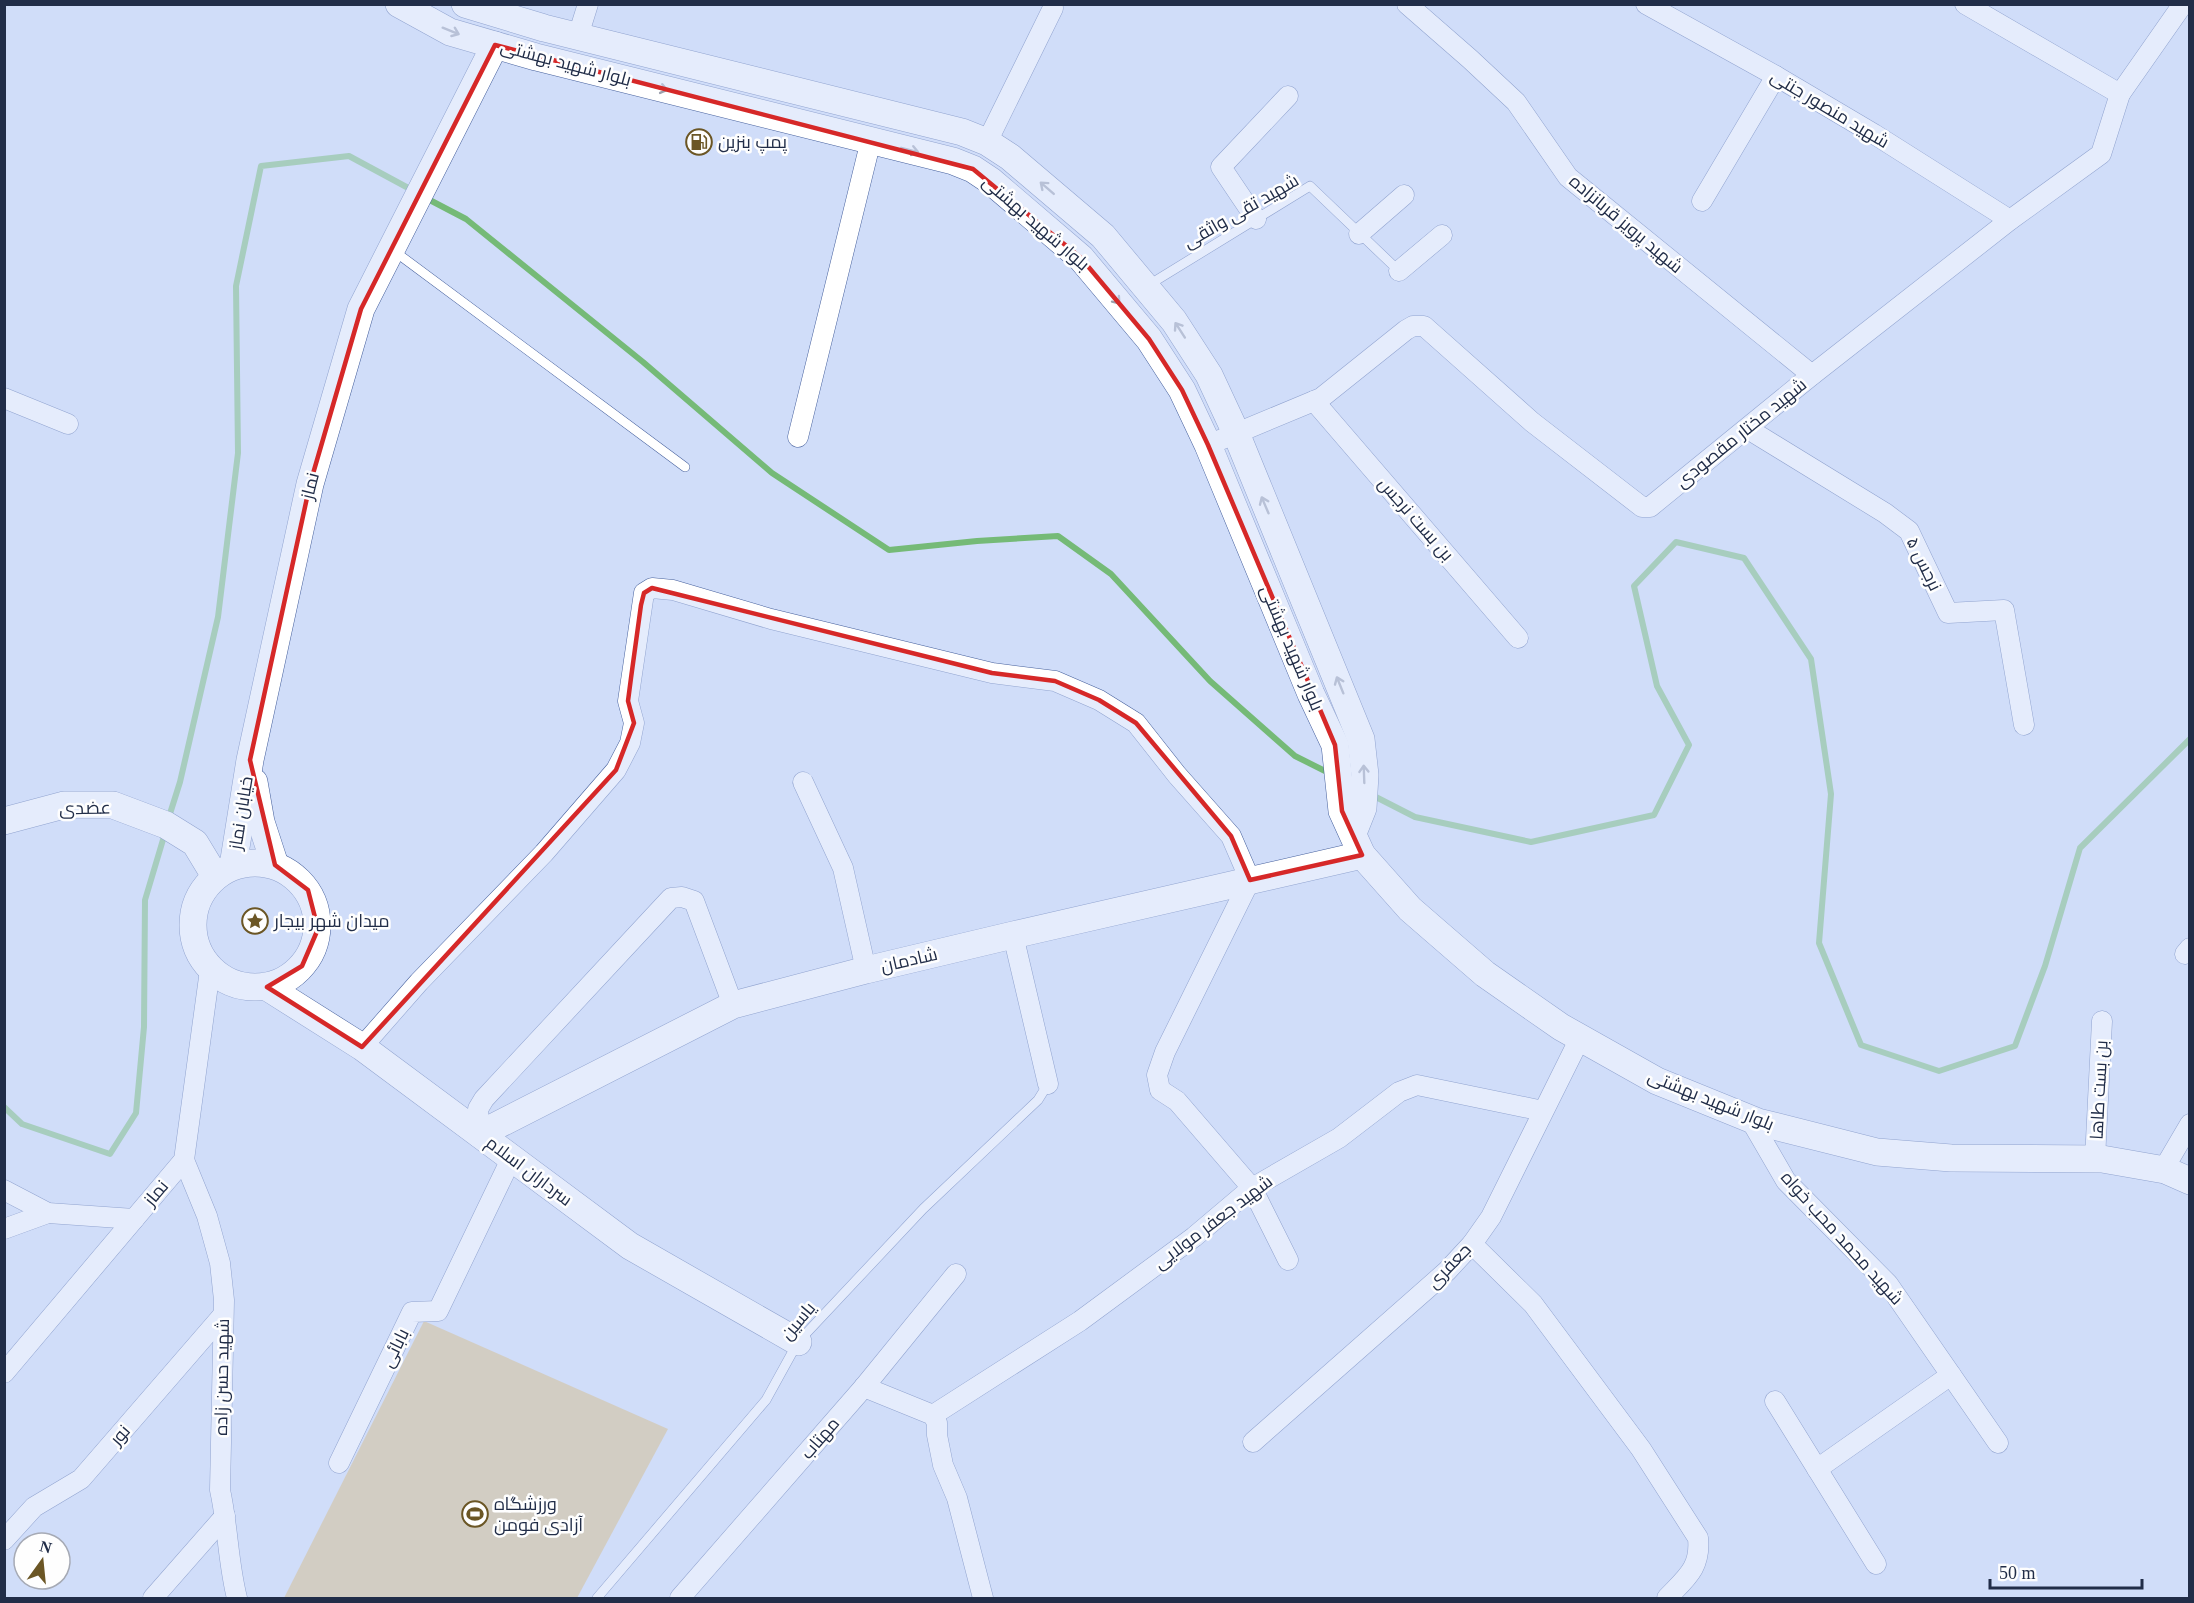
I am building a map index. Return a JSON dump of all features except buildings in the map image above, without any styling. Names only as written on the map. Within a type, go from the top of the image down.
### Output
[{"type":"main road","name":"بلوار شهید بهشتی","points":[[399,4],[450,32],[495,45],[953,161],[973,169],[991,181],[1081,258],[1149,339],[1182,390],[1208,445],[1311,694],[1335,745],[1355,827],[1410,909],[1485,974],[1561,1027],[1657,1082],[1750,1119],[1877,1152],[1951,1158],[2095,1159],[2163,1170],[2190,1181]]},
{"type":"main road","name":"بلوار شهید بهشتی","points":[[465,4],[578,36],[962,132],[987,142],[1010,156],[1102,236],[1174,321],[1209,375],[1236,433],[1361,739],[1365,775],[1355,827]]},
{"type":"main road","name":"نماز","points":[[250,760],[310,484],[361,309],[495,45]]},
{"type":"main road","points":[[747,110],[754,80]]},
{"type":"main road","name":"خیابان نماز","points":[[250,760],[261,822],[274,865]]},
{"type":"main road","name":"خیابان نماز","points":[[224,871],[250,760]]},
{"type":"main road","name":"عضدی","points":[[4,821],[64,805],[113,805],[166,825],[195,843],[224,871]]},
{"type":"main road","name":"شادمان","points":[[480,1134],[734,1005],[866,970],[1250,880],[1355,827]]},
{"type":"main road","points":[[254,862],[274,865],[293,875],[308,890],[316,909],[318,929],[313,949],[302,966],[286,980],[267,987],[247,987],[227,982],[210,970],[198,953],[192,933],[194,912],[201,892],[224,871],[254,862]]},
{"type":"main road","name":"سرداران اسلام","points":[[267,987],[362,1047],[630,1246],[798,1342]]},
{"type":"street","points":[[578,36],[588,4]]},
{"type":"street","name":"شهید پرویز قربانزاده","points":[[1407,4],[1516,102],[1568,177],[1812,375]]},
{"type":"street","name":"شهید منصور جنتی","points":[[1646,4],[1776,76],[1874,134],[2010,220]]},
{"type":"street","points":[[1965,4],[2120,94]]},
{"type":"street","name":"شهید مختار مقصودی","points":[[1208,445],[1321,398],[1406,330],[1413,326],[1424,326],[1532,422],[1642,507],[1650,507],[1812,375],[2010,220],[2101,154],[2120,94],[2183,4]]},
{"type":"street","points":[[987,142],[1053,8]]},
{"type":"street","points":[[1702,201],[1776,76]]},
{"type":"street","points":[[1256,219],[1221,167],[1288,96]]},
{"type":"street","points":[[798,437],[871,140]]},
{"type":"street","points":[[1359,234],[1404,195]]},
{"type":"street","points":[[1399,271],[1442,235]]},
{"type":"street","points":[[4,398],[68,424]]},
{"type":"street","name":"بن بست نرجس","points":[[1314,401],[1518,638]]},
{"type":"street","name":"نرجس ۵","points":[[1748,429],[1885,513],[1909,531],[1948,613],[2004,610],[2024,725]]},
{"type":"street","points":[[362,1047],[419,982],[544,853],[616,770],[630,743],[634,723],[628,701],[644,593],[652,588],[673,590],[771,619],[992,673],[1056,681],[1098,700],[1136,723],[1177,775],[1232,836],[1250,880],[1165,1052],[1157,1075],[1160,1090],[1177,1101],[1252,1188],[1288,1260]]},
{"type":"street","points":[[803,782],[843,868],[866,970]]},
{"type":"street","points":[[480,1134],[478,1109],[484,1099],[671,898],[682,897],[694,901],[734,1005]]},
{"type":"street","points":[[1013,935],[1048,1084]]},
{"type":"street","points":[[184,1160],[210,970]]},
{"type":"street","name":"بن بست طاها","points":[[2095,1159],[2103,1021]]},
{"type":"street","name":"جعفری","points":[[1253,1442],[1447,1271],[1472,1244],[1491,1217],[1580,1038]]},
{"type":"street","name":"شهید جعفر مولایی","points":[[933,1415],[1080,1321],[1194,1237],[1252,1188],[1339,1138],[1399,1092],[1417,1085],[1543,1112]]},
{"type":"street","name":"شهید محمد محب خواه","points":[[1750,1119],[1786,1181],[1888,1284],[1998,1443]]},
{"type":"street","points":[[2163,1170],[2190,1124]]},
{"type":"street","name":"بابائی","points":[[339,1463],[412,1312],[438,1311],[512,1157]]},
{"type":"street","name":"نماز","points":[[4,1373],[184,1160]]},
{"type":"street","name":"شهید حسن زاده","points":[[184,1160],[207,1216],[220,1263],[224,1300],[220,1490],[231,1574],[237,1599]]},
{"type":"street","points":[[4,1190],[48,1214]]},
{"type":"street","points":[[4,1229],[48,1214],[134,1220]]},
{"type":"street","points":[[1472,1244],[1533,1304],[1641,1449],[1698,1538],[1699,1550],[1693,1571],[1667,1599]]},
{"type":"street","name":"مهتاب","points":[[680,1599],[864,1387],[956,1274]]},
{"type":"street","name":"نور","points":[[4,1540],[34,1507],[81,1479],[223,1315]]},
{"type":"street","points":[[1817,1469],[1951,1375]]},
{"type":"street","points":[[864,1387],[933,1415],[937,1423],[943,1465],[957,1498],[983,1599]]},
{"type":"street","points":[[1775,1401],[1876,1564]]},
{"type":"street","points":[[153,1599],[225,1516]]},
{"type":"lane","name":"شهید تقی واثقی","points":[[1145,287],[1310,186],[1399,271]]},
{"type":"lane","points":[[392,250],[685,467]]},
{"type":"lane","name":"یاسین","points":[[597,1599],[766,1400],[798,1342],[924,1209],[1038,1100],[1048,1084]]},
{"type":"highlighted area","points":[[495,45],[973,169],[1081,258],[1149,339],[1182,390],[1208,445],[1335,745],[1342,811],[1362,855],[1250,880],[1231,836],[1136,723],[1099,700],[1055,681],[992,673],[652,588],[644,593],[641,605],[631,678],[628,701],[634,723],[616,770],[362,1047],[267,987],[302,966],[318,929],[308,890],[275,865],[250,760],[310,484],[361,309]]},
{"type":"shaded area","name":"ورزشگاه آزادی فومن","points":[[424,1321],[668,1429],[577,1598],[284,1598]]},
{"type":"waterway","points":[[168,820],[180,782],[218,617],[238,453],[236,286],[261,166],[349,156],[412,190]]},
{"type":"waterway","points":[[424,197],[466,219],[643,362],[772,473],[889,550],[1058,536],[1111,574],[1210,681],[1295,756],[1329,773]]},
{"type":"waterway","points":[[1370,794],[1415,817],[1531,842],[1654,815],[1689,745],[1657,686],[1634,586],[1676,542],[1744,558],[1811,659],[1831,794],[1819,943],[1861,1045],[1939,1071],[2015,1046],[2045,966],[2080,848],[2190,739]]},
{"type":"waterway","points":[[4,1107],[22,1124],[110,1154],[136,1113],[144,1027],[145,900],[165,833]]},
{"type":"place","name":"پمپ بنزین","points":[[699,142]]},
{"type":"place","name":"میدان شهر بیجار","points":[[255,921]]},
{"type":"place","name":"ورزشگاه آزادی فومن","points":[[475,1514]]}]
